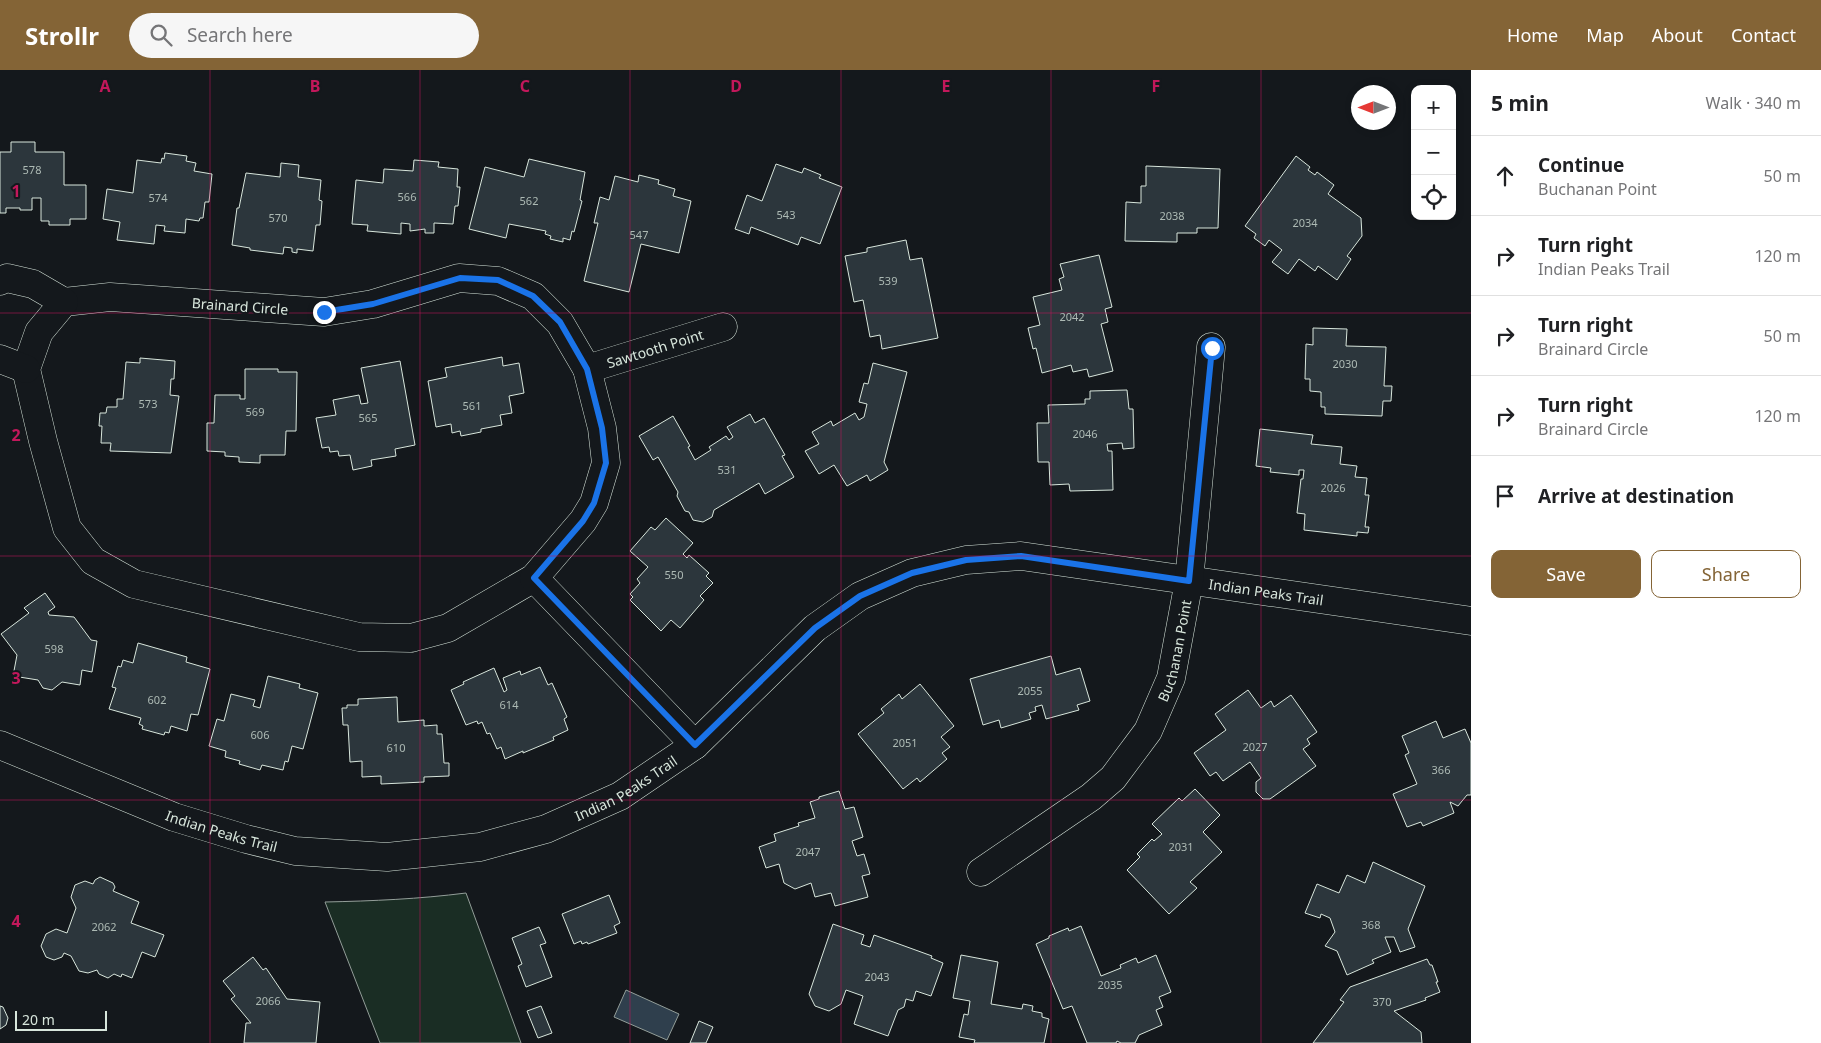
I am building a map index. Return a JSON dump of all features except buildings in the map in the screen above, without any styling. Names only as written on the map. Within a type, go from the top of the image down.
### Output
[{"type":"street","points":[[0,281],[7,278],[33,284],[64,302],[39,332],[26,368],[0,359]]},
{"type":"street","name":"Brainard Circle","points":[[26,368],[43,441],[67,528],[94,561],[134,584],[360,637],[411,638],[448,628],[534,578],[583,521],[594,503],[606,463],[602,428],[587,369],[560,322],[533,296],[498,280],[460,278],[373,304],[324,312],[110,297],[64,302]]},
{"type":"street","name":"Sawtooth Point","points":[[587,369],[723,327]]},
{"type":"street","name":"Buchanan Point","points":[[981,872],[1091,797],[1112,778],[1148,731],[1171,678],[1189,581],[1212,348]]},
{"type":"street","name":"Indian Peaks Trail","points":[[0,745],[174,817],[246,839],[295,851],[387,857],[480,847],[546,829],[620,796],[695,745],[815,628],[860,596],[912,573],[966,560],[1021,556],[1471,621]]},
{"type":"street","points":[[534,578],[695,745]]},
{"type":"green space","points":[[466,893],[521,1043],[380,1043],[325,902],[431,897]]},
{"type":"water","points":[[626,990],[679,1014],[667,1040],[614,1017]]},
{"type":"route","points":[[324,312],[373,304],[460,278],[498,280],[533,296],[560,322],[587,369],[602,428],[606,463],[594,503],[583,521],[534,578],[695,745],[815,628],[860,596],[912,573],[966,560],[1021,556],[1189,581],[1212,348]]}]
